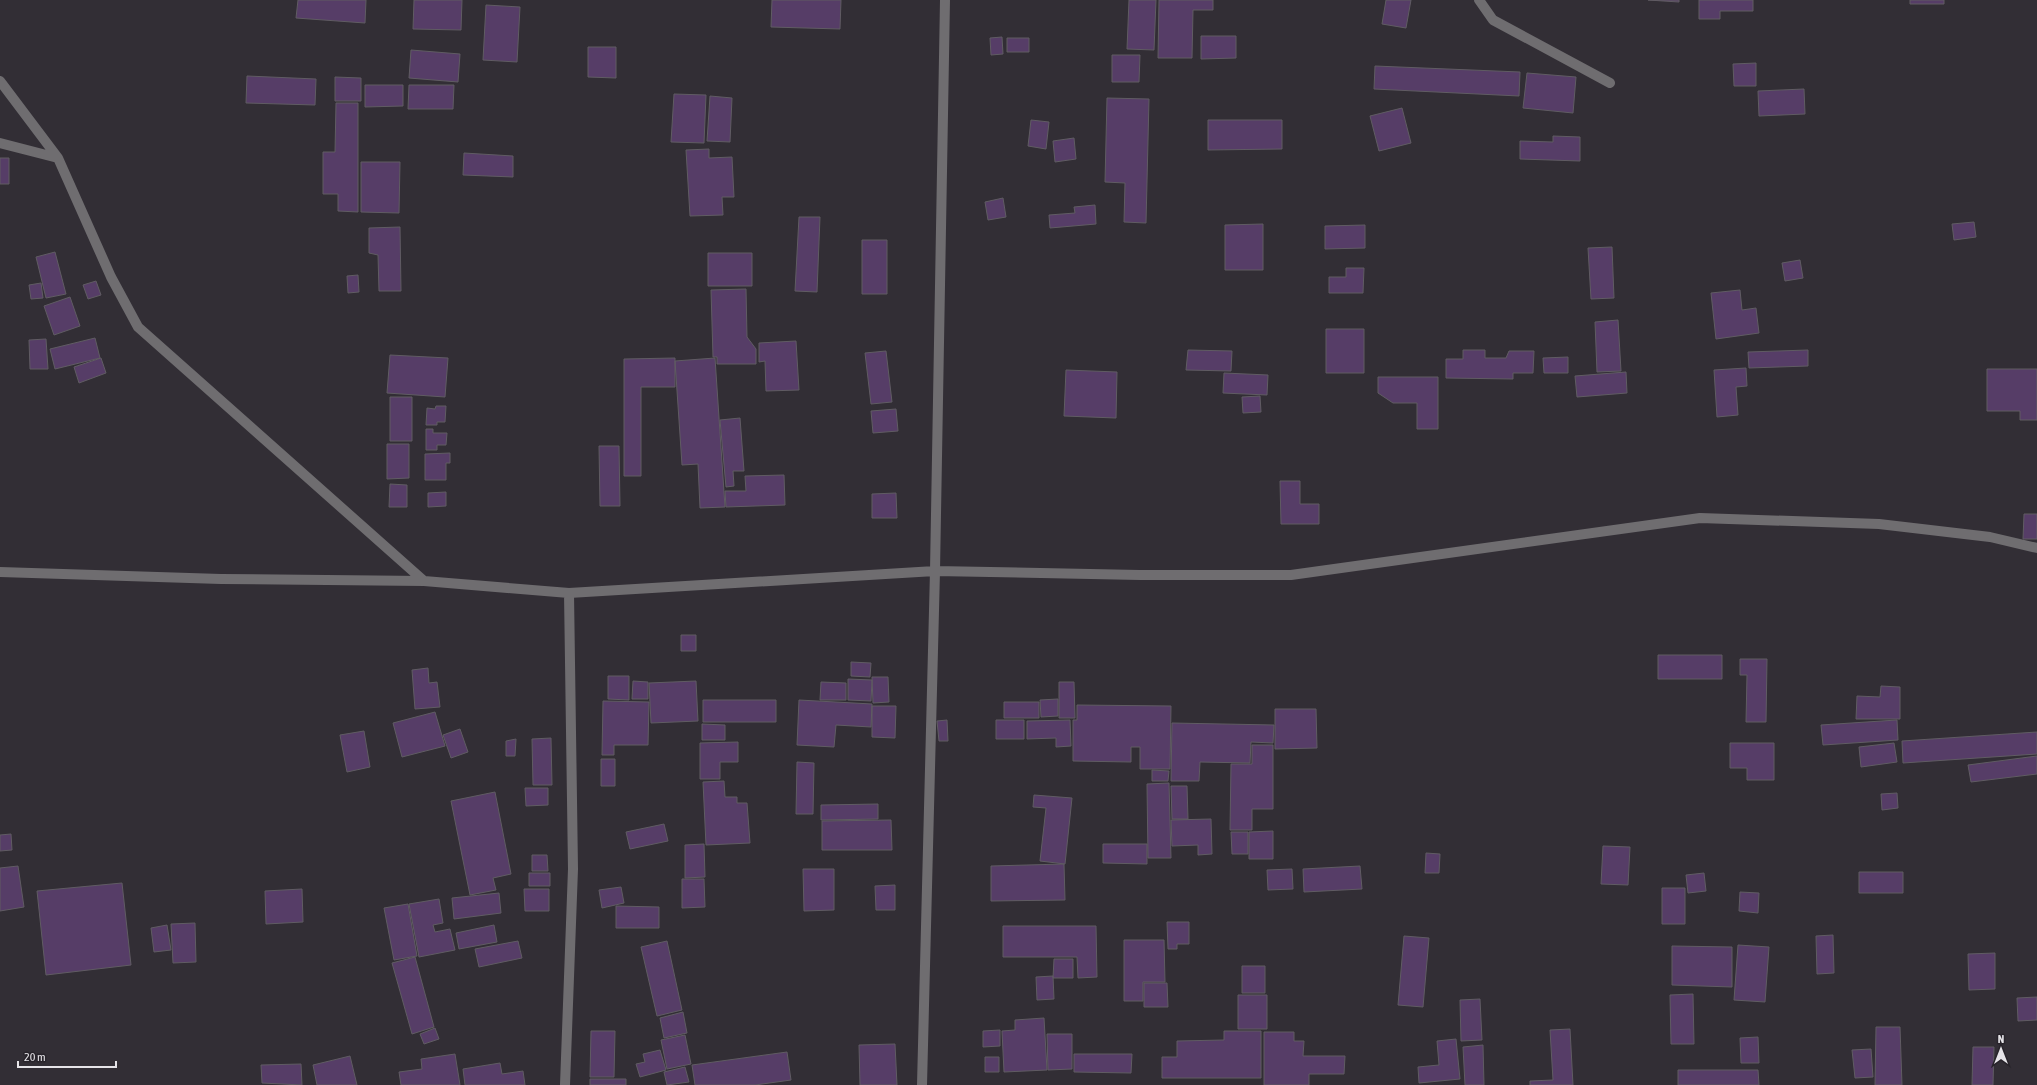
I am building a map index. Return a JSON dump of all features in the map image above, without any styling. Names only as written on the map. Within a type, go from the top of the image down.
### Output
[{"type":"street","points":[[922,1085],[935,571],[945,0]]},
{"type":"street","points":[[1478,0],[1493,20],[1610,83]]},
{"type":"street","points":[[0,81],[58,158],[111,277],[138,327],[424,581]]},
{"type":"street","points":[[0,143],[58,158]]},
{"type":"street","points":[[0,572],[221,579],[424,581],[569,593],[935,571],[1140,575],[1291,575],[1700,518],[1878,524],[1990,537],[2037,548]]},
{"type":"street","points":[[565,1085],[573,869],[569,593]]},
{"type":"building","points":[[298,0],[366,0],[365,23],[296,18]]},
{"type":"building","points":[[414,0],[462,0],[461,30],[413,29]]},
{"type":"building","points":[[772,0],[841,0],[840,29],[771,27]]},
{"type":"building","points":[[1129,0],[1156,0],[1154,50],[1127,49]]},
{"type":"building","points":[[1159,0],[1213,0],[1213,10],[1193,10],[1192,58],[1158,58]]},
{"type":"building","points":[[1386,0],[1411,0],[1406,28],[1382,24]]},
{"type":"building","points":[[1648,0],[1679,0],[1679,2]]},
{"type":"building","points":[[1699,0],[1753,0],[1753,11],[1720,11],[1720,19],[1699,19]]},
{"type":"building","points":[[1910,0],[1944,0],[1944,4],[1910,4]]},
{"type":"building","points":[[486,5],[520,7],[517,62],[483,60]]},
{"type":"building","points":[[1201,36],[1236,36],[1236,58],[1201,59]]},
{"type":"building","points":[[1002,37],[1003,54],[991,55],[990,38]]},
{"type":"building","points":[[1007,38],[1029,38],[1029,52],[1007,52]]},
{"type":"building","points":[[588,47],[616,47],[616,78],[588,77]]},
{"type":"building","points":[[411,50],[460,54],[458,82],[409,78]]},
{"type":"building","points":[[1112,55],[1140,55],[1139,82],[1112,82]]},
{"type":"building","points":[[1756,63],[1756,86],[1734,86],[1733,64]]},
{"type":"building","points":[[1375,66],[1520,72],[1519,96],[1374,89]]},
{"type":"building","points":[[1527,73],[1576,77],[1573,113],[1523,108]]},
{"type":"building","points":[[247,76],[316,79],[315,105],[246,103]]},
{"type":"building","points":[[335,77],[361,78],[361,101],[335,101]]},
{"type":"building","points":[[365,85],[403,85],[403,106],[365,107]]},
{"type":"building","points":[[409,85],[454,85],[453,109],[408,109]]},
{"type":"building","points":[[1804,89],[1805,114],[1759,116],[1758,91]]},
{"type":"building","points":[[674,94],[706,95],[704,143],[671,142]]},
{"type":"building","points":[[710,96],[732,98],[730,142],[707,141]]},
{"type":"building","points":[[1107,98],[1149,99],[1146,223],[1124,222],[1125,183],[1105,182]]},
{"type":"building","points":[[336,103],[358,103],[358,212],[338,211],[338,194],[323,194],[323,152],[335,152]]},
{"type":"building","points":[[1402,108],[1411,143],[1379,151],[1370,116]]},
{"type":"building","points":[[1031,120],[1049,122],[1046,149],[1028,146]]},
{"type":"building","points":[[1208,120],[1282,120],[1282,149],[1208,150]]},
{"type":"building","points":[[1553,136],[1580,137],[1580,161],[1520,159],[1520,141],[1553,142]]},
{"type":"building","points":[[1074,138],[1076,159],[1055,162],[1053,141]]},
{"type":"building","points":[[709,149],[709,158],[732,157],[734,197],[722,197],[723,215],[690,216],[686,150]]},
{"type":"building","points":[[464,153],[513,156],[513,177],[463,175]]},
{"type":"building","points":[[0,158],[9,158],[9,184],[0,184]]},
{"type":"building","points":[[361,162],[400,162],[399,213],[361,212]]},
{"type":"building","points":[[1003,198],[1006,217],[988,220],[985,202]]},
{"type":"building","points":[[1095,205],[1096,224],[1050,228],[1049,215],[1075,213],[1074,207]]},
{"type":"building","points":[[799,217],[820,217],[817,292],[795,291]]},
{"type":"building","points":[[1974,222],[1976,237],[1954,240],[1952,224]]},
{"type":"building","points":[[1263,224],[1263,270],[1225,270],[1225,225]]},
{"type":"building","points":[[1365,225],[1365,248],[1325,249],[1325,226]]},
{"type":"building","points":[[400,227],[401,291],[379,291],[378,255],[369,253],[369,228]]},
{"type":"building","points":[[862,240],[887,240],[887,294],[862,294]]},
{"type":"building","points":[[1612,247],[1614,298],[1591,299],[1588,248]]},
{"type":"building","points":[[55,252],[66,294],[46,298],[36,257]]},
{"type":"building","points":[[708,253],[752,253],[752,286],[708,286]]},
{"type":"building","points":[[1800,260],[1803,278],[1785,281],[1782,263]]},
{"type":"building","points":[[1346,268],[1364,268],[1363,293],[1329,293],[1329,277],[1346,277]]},
{"type":"building","points":[[358,275],[359,292],[348,293],[347,276]]},
{"type":"building","points":[[96,281],[101,295],[88,299],[83,285]]},
{"type":"building","points":[[41,283],[43,298],[31,299],[29,285]]},
{"type":"building","points":[[746,289],[747,337],[756,349],[756,364],[717,364],[717,357],[713,357],[711,290]]},
{"type":"building","points":[[1740,290],[1742,310],[1756,308],[1759,333],[1716,339],[1711,293]]},
{"type":"building","points":[[70,297],[80,326],[54,335],[44,306]]},
{"type":"building","points":[[1618,320],[1621,371],[1597,372],[1595,322]]},
{"type":"building","points":[[1326,329],[1364,329],[1364,373],[1326,373]]},
{"type":"building","points":[[95,338],[100,358],[55,369],[50,349]]},
{"type":"building","points":[[46,339],[48,369],[30,369],[29,340]]},
{"type":"building","points":[[796,341],[799,390],[766,391],[765,361],[759,362],[759,343]]},
{"type":"building","points":[[1188,350],[1232,351],[1231,371],[1186,370]]},
{"type":"building","points":[[1463,350],[1485,350],[1485,358],[1506,358],[1509,351],[1534,351],[1533,373],[1513,373],[1513,379],[1446,378],[1446,359],[1463,359]]},
{"type":"building","points":[[1808,350],[1808,366],[1749,368],[1748,352]]},
{"type":"building","points":[[886,351],[892,402],[871,404],[865,353]]},
{"type":"building","points":[[390,355],[448,358],[445,397],[387,393]]},
{"type":"building","points":[[1568,357],[1568,373],[1544,373],[1543,358]]},
{"type":"building","points":[[101,358],[106,373],[79,383],[74,367]]},
{"type":"building","points":[[675,358],[675,387],[641,387],[641,476],[624,476],[624,359]]},
{"type":"building","points":[[715,358],[725,507],[700,508],[698,464],[682,465],[675,361]]},
{"type":"building","points":[[1746,368],[1747,386],[1736,387],[1738,415],[1717,417],[1714,370]]},
{"type":"building","points":[[1987,369],[2037,369],[2037,420],[2020,420],[2020,411],[1987,411]]},
{"type":"building","points":[[1066,370],[1117,372],[1116,418],[1064,416]]},
{"type":"building","points":[[1626,372],[1627,393],[1577,397],[1575,376]]},
{"type":"building","points":[[1224,373],[1268,375],[1267,395],[1223,393]]},
{"type":"building","points":[[1378,377],[1438,377],[1438,429],[1417,429],[1417,403],[1393,403],[1378,393]]},
{"type":"building","points":[[1260,396],[1261,412],[1243,413],[1242,397]]},
{"type":"building","points":[[390,397],[412,397],[412,441],[390,441]]},
{"type":"building","points":[[436,406],[446,406],[445,422],[437,422],[437,425],[426,425],[427,408],[435,409]]},
{"type":"building","points":[[896,409],[898,431],[873,433],[871,411]]},
{"type":"building","points":[[740,418],[744,471],[733,471],[734,486],[726,487],[720,420]]},
{"type":"building","points":[[426,429],[433,429],[433,433],[447,433],[446,445],[437,445],[437,450],[426,450]]},
{"type":"building","points":[[387,444],[409,444],[409,478],[387,479]]},
{"type":"building","points":[[599,446],[619,446],[620,506],[600,506]]},
{"type":"building","points":[[450,453],[450,463],[446,463],[446,480],[425,480],[425,454]]},
{"type":"building","points":[[784,475],[785,505],[726,507],[725,491],[746,491],[745,476]]},
{"type":"building","points":[[1280,481],[1300,481],[1300,504],[1319,504],[1319,524],[1281,524]]},
{"type":"building","points":[[390,484],[407,485],[407,507],[389,507]]},
{"type":"building","points":[[446,492],[446,506],[428,507],[428,493]]},
{"type":"building","points":[[896,493],[897,518],[872,518],[872,494]]},
{"type":"building","points":[[2024,514],[2037,514],[2037,539],[2023,539]]},
{"type":"building","points":[[681,635],[696,635],[696,651],[681,651]]},
{"type":"building","points":[[1658,655],[1722,655],[1722,679],[1658,679]]},
{"type":"building","points":[[1740,659],[1767,659],[1766,722],[1746,722],[1747,675],[1740,675]]},
{"type":"building","points":[[851,662],[871,663],[870,677],[851,676]]},
{"type":"building","points":[[428,668],[429,683],[437,682],[440,707],[415,709],[412,670]]},
{"type":"building","points":[[608,676],[629,676],[629,700],[608,699]]},
{"type":"building","points":[[872,677],[888,677],[889,702],[873,703]]},
{"type":"building","points":[[848,679],[872,680],[871,701],[848,700]]},
{"type":"building","points":[[633,681],[648,682],[648,699],[632,699]]},
{"type":"building","points":[[696,681],[698,721],[651,723],[649,683]]},
{"type":"building","points":[[821,682],[846,683],[846,700],[820,700]]},
{"type":"building","points":[[1059,682],[1074,682],[1075,718],[1059,718]]},
{"type":"building","points":[[1881,686],[1900,687],[1900,719],[1856,719],[1857,696],[1880,697]]},
{"type":"building","points":[[1058,699],[1058,716],[1041,717],[1040,700]]},
{"type":"building","points":[[703,700],[776,700],[776,722],[703,722]]},
{"type":"building","points":[[799,700],[872,704],[871,727],[836,725],[834,747],[797,745]]},
{"type":"building","points":[[603,701],[649,702],[648,745],[614,745],[614,755],[602,755]]},
{"type":"building","points":[[1004,702],[1039,702],[1039,718],[1004,718]]},
{"type":"building","points":[[1077,705],[1171,706],[1170,769],[1140,769],[1140,747],[1131,747],[1131,762],[1073,761],[1073,720],[1077,720]]},
{"type":"building","points":[[872,706],[896,706],[895,738],[872,737]]},
{"type":"building","points":[[1275,709],[1316,709],[1317,748],[1275,749]]},
{"type":"building","points":[[435,712],[445,746],[402,757],[393,723]]},
{"type":"building","points":[[947,720],[948,741],[939,741],[937,721]]},
{"type":"building","points":[[996,720],[1024,720],[1024,739],[996,739]]},
{"type":"building","points":[[1070,720],[1071,746],[1056,747],[1056,738],[1027,739],[1027,721]]},
{"type":"building","points":[[1897,720],[1898,740],[1823,745],[1821,725]]},
{"type":"building","points":[[1172,723],[1274,725],[1273,743],[1251,742],[1250,763],[1200,762],[1199,781],[1171,781]]},
{"type":"building","points":[[702,724],[725,725],[725,740],[702,740]]},
{"type":"building","points":[[460,729],[468,752],[451,758],[443,735]]},
{"type":"building","points":[[364,731],[370,767],[347,772],[340,735]]},
{"type":"building","points":[[2037,732],[2037,754],[1903,763],[1902,741]]},
{"type":"building","points":[[551,738],[552,785],[533,785],[532,739]]},
{"type":"building","points":[[516,739],[515,756],[506,756],[506,741]]},
{"type":"building","points":[[738,742],[738,762],[720,762],[720,779],[700,779],[700,743]]},
{"type":"building","points":[[1730,743],[1774,743],[1774,780],[1747,780],[1747,768],[1730,768]]},
{"type":"building","points":[[1894,743],[1897,762],[1861,767],[1859,747]]},
{"type":"building","points":[[1252,745],[1273,745],[1273,809],[1252,809],[1252,830],[1230,830],[1231,764],[1252,764]]},
{"type":"building","points":[[2037,756],[2037,774],[1971,782],[1968,765]]},
{"type":"building","points":[[601,759],[615,759],[615,786],[601,786]]},
{"type":"building","points":[[797,762],[814,763],[813,814],[796,814]]},
{"type":"building","points":[[1152,770],[1169,771],[1168,781],[1152,781]]},
{"type":"building","points":[[724,781],[725,797],[737,797],[737,803],[747,803],[750,843],[706,845],[703,782]]},
{"type":"building","points":[[1169,783],[1171,858],[1148,858],[1147,784]]},
{"type":"building","points":[[1171,786],[1187,786],[1188,819],[1172,819]]},
{"type":"building","points":[[525,788],[548,788],[548,805],[526,806]]},
{"type":"building","points":[[495,792],[511,874],[493,878],[496,890],[470,895],[451,801]]},
{"type":"building","points":[[1897,793],[1898,808],[1882,810],[1881,794]]},
{"type":"building","points":[[1034,795],[1072,798],[1065,864],[1040,861],[1046,808],[1033,807]]},
{"type":"building","points":[[878,804],[878,819],[821,820],[821,805]]},
{"type":"building","points":[[1211,819],[1212,854],[1198,855],[1198,845],[1172,846],[1171,820]]},
{"type":"building","points":[[891,820],[892,850],[822,850],[822,821]]},
{"type":"building","points":[[664,824],[668,841],[630,849],[626,832]]},
{"type":"building","points":[[1273,831],[1273,859],[1249,859],[1249,832]]},
{"type":"building","points":[[1231,832],[1248,832],[1248,854],[1232,854]]},
{"type":"building","points":[[11,834],[12,850],[0,851],[0,835]]},
{"type":"building","points":[[704,844],[705,877],[685,878],[685,845]]},
{"type":"building","points":[[1103,844],[1147,844],[1147,864],[1103,863]]},
{"type":"building","points":[[1603,846],[1630,847],[1628,885],[1601,884]]},
{"type":"building","points":[[1426,853],[1440,854],[1439,873],[1425,873]]},
{"type":"building","points":[[532,855],[547,855],[548,871],[532,871]]},
{"type":"building","points":[[1064,864],[1065,900],[991,901],[991,866]]},
{"type":"building","points":[[18,866],[24,907],[0,911],[0,868]]},
{"type":"building","points":[[1360,866],[1362,889],[1304,892],[1303,869]]},
{"type":"building","points":[[803,869],[834,869],[834,910],[804,911]]},
{"type":"building","points":[[1292,869],[1293,889],[1268,890],[1267,870]]},
{"type":"building","points":[[1859,872],[1903,872],[1903,893],[1859,893]]},
{"type":"building","points":[[529,873],[550,873],[550,886],[529,886]]},
{"type":"building","points":[[1704,873],[1706,891],[1688,893],[1686,875]]},
{"type":"building","points":[[682,879],[704,879],[705,907],[682,908]]},
{"type":"building","points":[[122,883],[131,965],[46,975],[37,891]]},
{"type":"building","points":[[895,885],[895,910],[876,910],[875,886]]},
{"type":"building","points":[[621,887],[624,903],[602,908],[599,890]]},
{"type":"building","points":[[1662,888],[1685,888],[1685,924],[1662,924]]},
{"type":"building","points":[[302,889],[303,922],[266,924],[265,891]]},
{"type":"building","points":[[524,889],[549,889],[549,911],[525,911]]},
{"type":"building","points":[[1740,892],[1759,893],[1758,913],[1739,911]]},
{"type":"building","points":[[499,893],[501,913],[454,919],[452,898]]},
{"type":"building","points":[[439,899],[443,923],[433,925],[435,932],[450,929],[455,950],[419,957],[409,904]]},
{"type":"building","points":[[408,904],[417,956],[394,960],[384,908]]},
{"type":"building","points":[[616,906],[659,907],[659,928],[616,928]]},
{"type":"building","points":[[1167,922],[1189,922],[1189,944],[1177,944],[1177,949],[1168,949]]},
{"type":"building","points":[[195,923],[196,962],[173,963],[171,924]]},
{"type":"building","points":[[167,925],[171,950],[154,952],[151,928]]},
{"type":"building","points":[[494,925],[497,942],[459,949],[456,933]]},
{"type":"building","points":[[1003,926],[1096,926],[1097,977],[1078,978],[1077,957],[1003,957]]},
{"type":"building","points":[[1833,935],[1834,973],[1817,974],[1816,936]]},
{"type":"building","points":[[1404,936],[1429,938],[1423,1007],[1398,1005]]},
{"type":"building","points":[[1124,940],[1164,940],[1165,982],[1143,982],[1143,1001],[1124,1001]]},
{"type":"building","points":[[518,941],[522,958],[479,967],[475,949]]},
{"type":"building","points":[[667,941],[682,1010],[657,1016],[641,947]]},
{"type":"building","points":[[1738,945],[1769,947],[1765,1002],[1734,1000]]},
{"type":"building","points":[[1672,946],[1732,947],[1732,987],[1672,985]]},
{"type":"building","points":[[1995,953],[1995,989],[1969,990],[1968,954]]},
{"type":"building","points":[[415,957],[434,1027],[412,1034],[392,963]]},
{"type":"building","points":[[1054,959],[1073,959],[1073,978],[1053,978]]},
{"type":"building","points":[[1242,966],[1265,966],[1265,993],[1242,993]]},
{"type":"building","points":[[1053,976],[1054,999],[1037,1000],[1036,977]]},
{"type":"building","points":[[1144,983],[1167,983],[1168,1007],[1144,1007]]},
{"type":"building","points":[[1693,994],[1694,1044],[1671,1044],[1670,995]]},
{"type":"building","points":[[1238,995],[1267,995],[1267,1029],[1238,1029]]},
{"type":"building","points":[[2037,997],[2037,1020],[2018,1021],[2017,998]]},
{"type":"building","points":[[1480,999],[1482,1040],[1461,1041],[1460,1000]]},
{"type":"building","points":[[683,1012],[687,1033],[664,1038],[660,1018]]},
{"type":"building","points":[[1044,1018],[1047,1070],[1004,1072],[1002,1031],[1015,1030],[1015,1020]]},
{"type":"building","points":[[1876,1027],[1900,1027],[1902,1085],[1875,1085]]},
{"type":"building","points":[[435,1028],[439,1039],[424,1044],[420,1034]]},
{"type":"building","points":[[1570,1029],[1573,1085],[1530,1085],[1530,1081],[1553,1080],[1550,1030]]},
{"type":"building","points":[[1000,1030],[1000,1046],[983,1047],[983,1031]]},
{"type":"building","points":[[591,1031],[615,1031],[614,1077],[590,1077]]},
{"type":"building","points":[[1224,1031],[1261,1031],[1261,1078],[1162,1078],[1162,1057],[1177,1057],[1177,1041],[1224,1040]]},
{"type":"building","points":[[1264,1032],[1294,1032],[1294,1041],[1304,1041],[1303,1056],[1345,1056],[1344,1074],[1309,1074],[1309,1085],[1264,1085]]},
{"type":"building","points":[[1047,1034],[1072,1034],[1072,1069],[1048,1070]]},
{"type":"building","points":[[685,1035],[691,1064],[667,1069],[661,1040]]},
{"type":"building","points":[[1758,1037],[1759,1063],[1741,1063],[1740,1038]]},
{"type":"building","points":[[1456,1039],[1460,1079],[1419,1083],[1418,1067],[1439,1065],[1437,1041]]},
{"type":"building","points":[[895,1044],[897,1085],[860,1085],[859,1045]]},
{"type":"building","points":[[1483,1045],[1484,1085],[1465,1085],[1463,1047]]},
{"type":"building","points":[[1973,1047],[1994,1047],[1993,1085],[1972,1085]]},
{"type":"building","points":[[1871,1049],[1873,1077],[1855,1078],[1852,1050]]},
{"type":"building","points":[[660,1050],[666,1070],[640,1077],[636,1064],[645,1062],[643,1054]]},
{"type":"building","points":[[787,1052],[791,1080],[755,1085],[695,1085],[692,1065]]},
{"type":"building","points":[[455,1054],[460,1085],[401,1085],[399,1072],[422,1069],[421,1059]]},
{"type":"building","points":[[1074,1054],[1132,1054],[1131,1073],[1074,1072]]},
{"type":"building","points":[[350,1056],[357,1085],[317,1085],[313,1065]]},
{"type":"building","points":[[985,1057],[999,1057],[999,1072],[985,1072]]},
{"type":"building","points":[[500,1063],[502,1074],[523,1071],[525,1085],[465,1085],[463,1069]]},
{"type":"building","points":[[301,1064],[302,1085],[262,1083],[261,1065]]},
{"type":"building","points":[[685,1067],[689,1082],[667,1085],[664,1072]]},
{"type":"building","points":[[1678,1070],[1758,1070],[1759,1085],[1678,1085]]},
{"type":"building","points":[[590,1079],[626,1079],[626,1085],[590,1085]]}]
